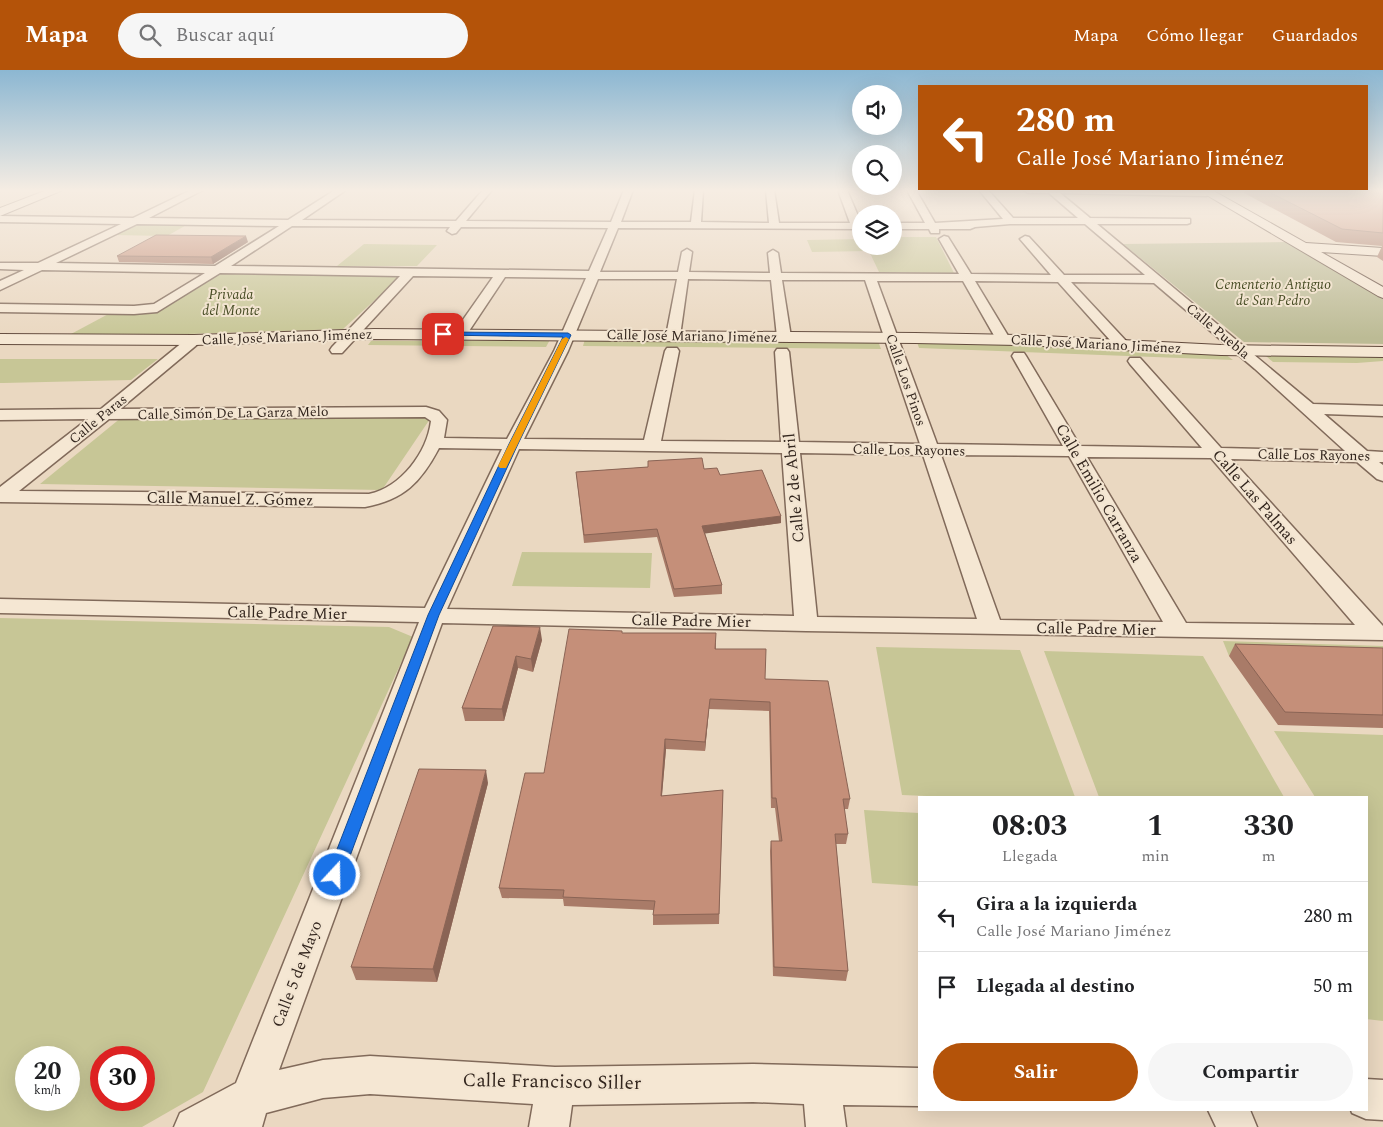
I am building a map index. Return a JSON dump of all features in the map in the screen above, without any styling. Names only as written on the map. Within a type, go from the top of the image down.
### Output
[{"type":"street","points":[[0,286],[97,239]]},
{"type":"street","points":[[0,308],[148,310],[163,305],[265,239]]},
{"type":"street","name":"Calle 5 de Mayo","points":[[246,1112],[434,615],[513,444],[564,343],[608,239]]},
{"type":"street","points":[[943,239],[1003,339]]},
{"type":"street","points":[[1025,239],[1123,346]]},
{"type":"street","name":"Calle Puebla","points":[[1109,239],[1260,366],[1383,475]]},
{"type":"street","points":[[1295,239],[1383,293]]},
{"type":"street","points":[[1306,245],[1336,252],[1383,258]]},
{"type":"street","points":[[1306,245],[1336,252],[1383,252]]},
{"type":"street","points":[[651,446],[672,343],[687,252]]},
{"type":"street","points":[[1336,252],[1383,279]]},
{"type":"street","name":"Calle 2 de Abril","points":[[773,253],[783,345],[806,624]]},
{"type":"street","points":[[0,266],[501,274],[1155,279]]},
{"type":"street","points":[[337,350],[410,272]]},
{"type":"street","points":[[460,334],[501,274]]},
{"type":"street","name":"Calle Los Pinos","points":[[869,276],[992,627]]},
{"type":"street","name":"Calle José Mariano Jiménez","points":[[0,339],[95,341],[194,340],[351,334],[460,334],[564,343]]},
{"type":"street","name":"Calle José Mariano Jiménez","points":[[0,352],[180,353],[564,343],[894,345],[1003,339],[1123,346],[1383,352]]},
{"type":"street","name":"Calle Paras","points":[[0,496],[194,340]]},
{"type":"street","name":"Calle José Mariano Jiménez","points":[[894,345],[1019,356],[1260,366],[1383,368]]},
{"type":"street","name":"Calle Emilio Carranza","points":[[1019,356],[1179,630]]},
{"type":"street","name":"Calle Las Palmas","points":[[1135,361],[1379,633]]},
{"type":"street","points":[[1307,409],[1383,411]]},
{"type":"street","name":"Calle Simón De La Garza Melo","points":[[0,415],[426,412],[433,414],[439,420],[434,443]]},
{"type":"street","name":"Calle Los Rayones","points":[[434,443],[1217,453],[1383,457]]},
{"type":"street","name":"Calle Manuel Z. Gómez","points":[[0,496],[365,501],[385,496],[399,488],[409,479],[434,443]]},
{"type":"street","name":"Calle Padre Mier","points":[[0,606],[806,624],[1379,633]]},
{"type":"street","name":"Calle Francisco Siller","points":[[194,1127],[246,1112],[323,1079],[370,1075],[555,1086],[754,1083],[918,1088]]},
{"type":"street","points":[[821,1085],[826,1127]]},
{"type":"street","points":[[549,1127],[555,1086]]},
{"type":"street","points":[[1368,1099],[1383,1100]]},
{"type":"street","points":[[1229,1111],[1237,1127]]},
{"type":"green space","points":[[852,239],[852,251],[812,252],[807,240]]},
{"type":"green space","points":[[902,239],[937,239],[954,273],[879,272],[871,255],[902,255]]},
{"type":"green space","name":"Cementerio Antiguo de San Pedro","points":[[1287,242],[1383,299],[1383,344],[1244,342],[1123,244]]},
{"type":"green space","points":[[364,244],[437,245],[417,266],[337,266]]},
{"type":"green space","name":"Privada del Monte","points":[[221,271],[395,274],[400,277],[343,329],[130,336],[71,334],[114,311],[164,309]]},
{"type":"green space","points":[[377,335],[552,336],[546,347],[368,345],[371,341],[526,341],[374,339]]},
{"type":"green space","points":[[585,339],[878,341],[881,349],[583,346]]},
{"type":"green space","points":[[917,342],[1025,343],[1225,354],[1233,360],[919,348]]},
{"type":"green space","points":[[1266,356],[1383,357],[1383,361],[1357,363],[1273,362]]},
{"type":"green space","points":[[0,359],[158,359],[131,380],[0,383]]},
{"type":"green space","points":[[432,416],[382,490],[40,484],[122,417]]},
{"type":"green space","points":[[522,552],[652,553],[650,588],[512,586]]},
{"type":"green space","points":[[0,618],[389,627],[413,637],[203,1092],[142,1127],[0,1127]]},
{"type":"green space","points":[[1223,641],[1383,646],[1383,659],[1229,656]]},
{"type":"green space","points":[[876,647],[1020,650],[1075,796],[902,795]]},
{"type":"green space","points":[[1044,651],[1203,656],[1283,796],[1099,796]]},
{"type":"green space","points":[[1274,731],[1383,735],[1383,1021],[1368,1019],[1368,796],[1314,796]]},
{"type":"green space","points":[[864,810],[918,813],[918,886],[872,883]]},
{"type":"building","points":[[148,239],[240,239],[211,257],[117,256]]},
{"type":"building","points":[[702,458],[704,469],[717,468],[720,475],[762,470],[781,516],[702,526],[722,585],[674,589],[657,529],[584,535],[576,472],[648,467],[648,461]]},
{"type":"building","points":[[493,626],[540,627],[531,659],[516,656],[502,709],[462,708]]},
{"type":"building","points":[[569,629],[622,631],[622,633],[716,633],[715,649],[766,649],[765,679],[828,681],[850,799],[843,799],[848,834],[835,834],[848,971],[774,967],[771,841],[782,841],[776,798],[772,798],[770,702],[710,699],[705,742],[665,739],[661,796],[723,790],[719,914],[653,915],[655,901],[563,897],[564,890],[499,888],[525,773],[544,773]]},
{"type":"building","points":[[1235,644],[1383,648],[1383,715],[1285,712]]},
{"type":"building","points":[[419,769],[486,770],[433,969],[351,967]]},
{"type":"slow traffic","points":[[503,466],[566,339]]},
{"type":"route","points":[[335,875],[443,593],[513,444],[568,335],[443,334]]}]
